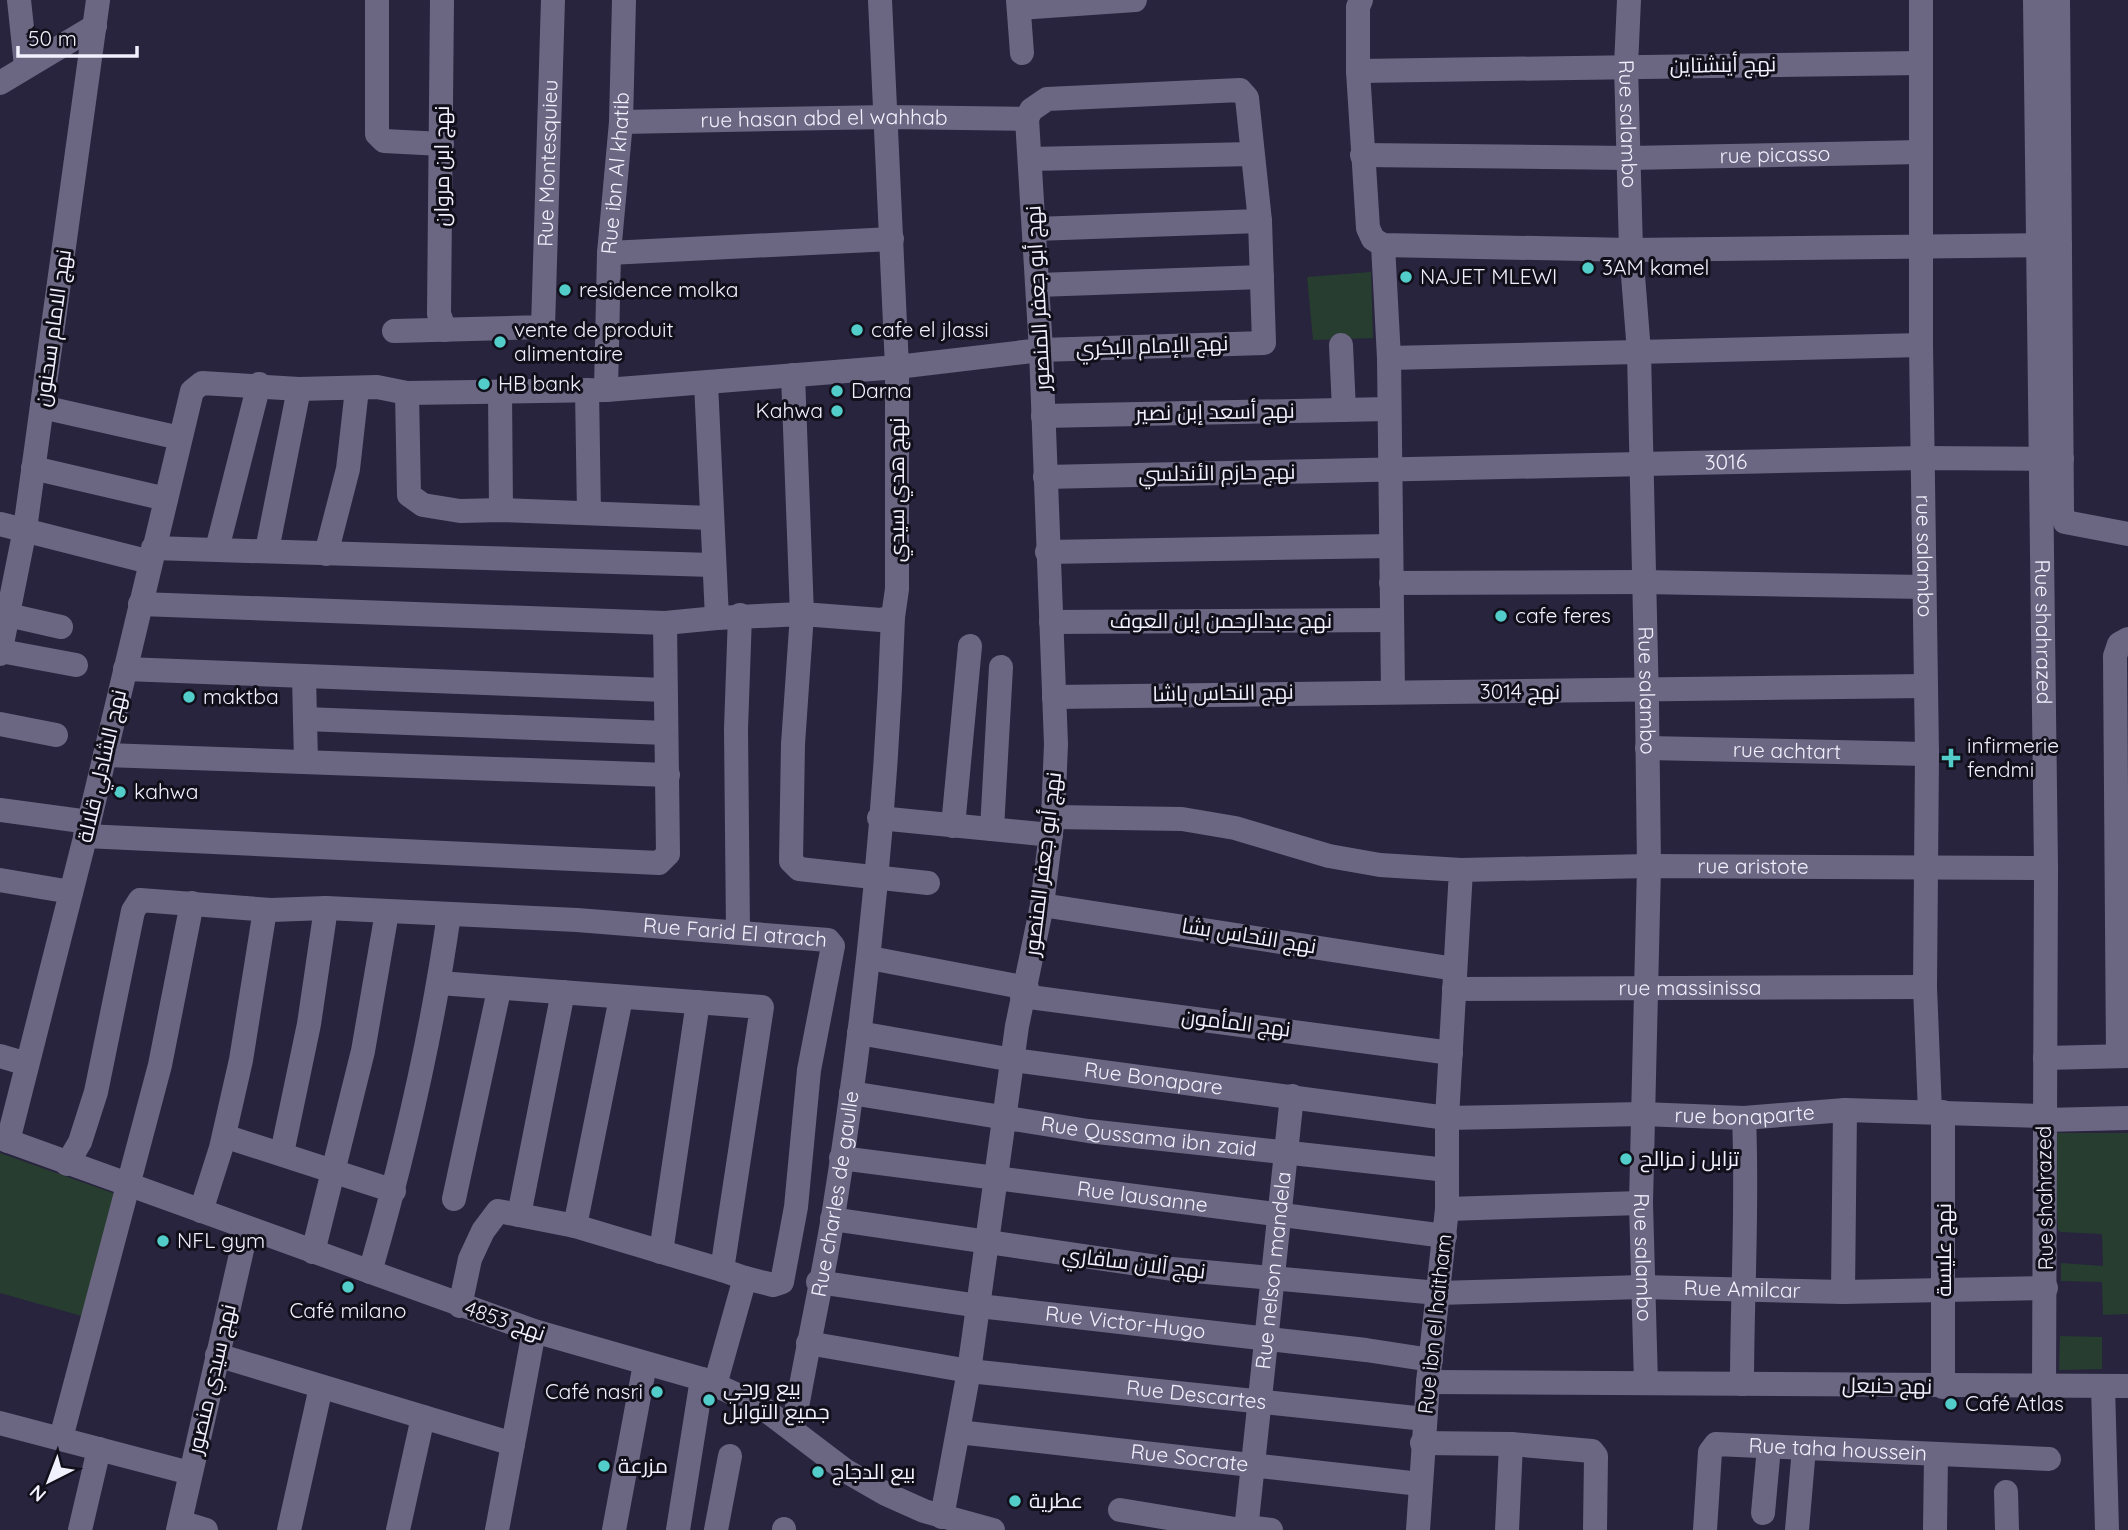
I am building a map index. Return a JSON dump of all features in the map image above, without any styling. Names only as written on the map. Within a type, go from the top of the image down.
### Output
[{"type":"street","points":[[19,0],[26,66]]},
{"type":"street","name":"نهج الامام سحنون","points":[[0,653],[8,615],[7,580],[25,529],[97,0]]},
{"type":"street","points":[[377,0],[379,138],[387,142],[442,144]]},
{"type":"street","name":"نهج ابن مروان","points":[[442,0],[439,314],[445,330]]},
{"type":"street","name":"Rue Montesquieu","points":[[445,330],[543,327],[553,0]]},
{"type":"street","name":"Rue ibn Al khatib","points":[[589,513],[596,390],[621,122],[624,0]]},
{"type":"street","name":"نهج هدي سيدي","points":[[879,818],[889,719],[893,617],[897,589],[897,367],[880,0]]},
{"type":"street","points":[[1022,53],[1018,4],[1135,0]]},
{"type":"street","points":[[1361,0],[1358,7],[1358,71],[1362,155],[1368,228],[1373,239],[1383,245],[1631,250],[2050,245],[2058,0]]},
{"type":"street","name":"Rue salambo","points":[[1629,0],[1626,66],[1631,250],[1639,352],[1649,866],[1641,1203],[1646,1383]]},
{"type":"street","name":"rue salambo","points":[[1921,0],[1921,345],[1927,754],[1925,987],[1936,1112]]},
{"type":"street","name":"Rue shahrazed","points":[[2035,0],[2050,245],[2052,459],[2046,868],[2044,1388]]},
{"type":"street","points":[[0,83],[94,26]]},
{"type":"street","name":"نهج أينشتاين","points":[[1358,71],[1921,63]]},
{"type":"street","points":[[1027,119],[1031,110],[1047,99],[1240,90],[1247,98],[1260,220],[1262,277],[1038,285]]},
{"type":"street","name":"rue hasan abd el wahhab","points":[[621,122],[887,117],[1027,119]]},
{"type":"street","name":"نهج أبو جعفر المنصور","points":[[942,1517],[969,1371],[1013,1060],[1042,905],[1052,826],[1054,697],[1041,349],[1027,119]]},
{"type":"street","name":"rue picasso","points":[[1362,155],[1629,158],[1920,152]]},
{"type":"street","points":[[1030,159],[1252,154]]},
{"type":"street","points":[[1035,229],[1260,220]]},
{"type":"street","points":[[609,253],[892,239]]},
{"type":"street","points":[[1383,245],[1388,358],[1393,691]]},
{"type":"street","name":"نهج الإمام البكري","points":[[192,391],[202,383],[299,388],[377,387],[407,393],[596,390],[897,367],[1041,349],[1264,343],[1262,277]]},
{"type":"street","points":[[394,331],[445,330]]},
{"type":"street","points":[[1341,345],[1345,410]]},
{"type":"street","points":[[1388,358],[1921,345]]},
{"type":"street","points":[[793,375],[802,614],[793,744],[791,861],[799,869],[928,883]]},
{"type":"street","points":[[706,383],[712,565],[728,616],[736,729],[738,932]]},
{"type":"street","points":[[217,549],[258,384]]},
{"type":"street","points":[[267,550],[299,388]]},
{"type":"street","points":[[326,554],[348,469],[357,389]]},
{"type":"street","name":"نهج الشادلي قلالة","points":[[4,1139],[27,1063],[87,829],[192,391]]},
{"type":"street","points":[[499,391],[501,510]]},
{"type":"street","points":[[407,393],[409,495],[422,505],[460,512],[501,510],[711,518]]},
{"type":"street","points":[[42,407],[180,438]]},
{"type":"street","name":"نهج أسعد إبن نصير","points":[[1043,416],[1388,409]]},
{"type":"street","name":"3016","points":[[1390,470],[1922,458],[2052,459]]},
{"type":"street","points":[[2052,459],[2065,522],[2128,534]]},
{"type":"street","points":[[33,468],[166,499]]},
{"type":"street","name":"نهج حازم الأندلسي","points":[[1045,477],[1390,470]]},
{"type":"street","points":[[0,524],[152,555],[217,549],[712,565]]},
{"type":"street","points":[[1047,552],[1391,546]]},
{"type":"street","points":[[1391,583],[1643,582],[1924,587]]},
{"type":"street","points":[[140,604],[664,623],[728,616],[802,614],[881,620],[893,617]]},
{"type":"street","points":[[8,615],[61,627]]},
{"type":"street","name":"نهج عبدالرحمن إبن العوف","points":[[1051,622],[1392,620]]},
{"type":"street","points":[[0,810],[87,829],[659,863],[668,854],[664,623]]},
{"type":"street","points":[[953,826],[970,646]]},
{"type":"street","points":[[2045,1058],[2123,1056],[2122,647]]},
{"type":"street","points":[[0,653],[76,665]]},
{"type":"street","points":[[992,829],[1001,667]]},
{"type":"street","points":[[125,669],[666,690]]},
{"type":"street","points":[[304,676],[306,762]]},
{"type":"street","name":"نهج 3014","points":[[1393,691],[1646,692],[1926,686]]},
{"type":"street","name":"نهج النحاس باشا","points":[[1054,697],[1393,691]]},
{"type":"street","points":[[305,719],[666,733]]},
{"type":"street","points":[[0,724],[57,735]]},
{"type":"street","name":"rue achtart","points":[[1647,748],[1927,754]]},
{"type":"street","points":[[105,755],[668,775]]},
{"type":"street","name":"rue aristote","points":[[879,818],[992,829],[1182,819],[1236,828],[1329,856],[1380,864],[1461,870],[1649,866],[1925,870],[2046,868]]},
{"type":"street","name":"Rue charles de gaulle","points":[[793,1430],[818,1282],[832,1219],[870,958],[879,818]]},
{"type":"street","name":"Rue ibn el haitham","points":[[1418,1530],[1423,1431],[1447,1209],[1447,1118],[1461,870]]},
{"type":"street","points":[[0,880],[71,892]]},
{"type":"street","name":"Rue Farid El atrach","points":[[67,1164],[79,1142],[96,1092],[135,904],[145,899],[268,910],[326,908],[449,914],[828,940],[834,946],[809,1070],[796,1207],[782,1282],[773,1285],[745,1278]]},
{"type":"street","points":[[61,1438],[167,1034],[192,903]]},
{"type":"street","name":"نهج النحاس بشا","points":[[1042,905],[1454,979]]},
{"type":"street","points":[[282,1153],[309,1024],[326,908]]},
{"type":"street","points":[[201,1211],[224,1136],[268,910]]},
{"type":"street","points":[[313,1252],[335,1173],[363,1051],[387,912]]},
{"type":"street","points":[[370,1272],[394,1191],[439,983],[449,914]]},
{"type":"street","name":"نهج المأمون","points":[[870,958],[1024,992],[1451,1053]]},
{"type":"street","name":"rue massinissa","points":[[1454,979],[1646,988],[1925,987]]},
{"type":"street","points":[[439,983],[499,990],[762,1007],[722,1270]]},
{"type":"street","points":[[454,1199],[499,990]]},
{"type":"street","points":[[519,1215],[562,992]]},
{"type":"street","points":[[575,1226],[621,998]]},
{"type":"street","points":[[661,1252],[698,1002]]},
{"type":"street","name":"Rue Bonapare","points":[[859,1033],[1013,1060],[1447,1118]]},
{"type":"street","points":[[0,1056],[27,1063]]},
{"type":"street","name":"Rue Qussama ibn zaid","points":[[851,1093],[1005,1119],[1447,1170]]},
{"type":"street","name":"Rue nelson mandela","points":[[1251,1529],[1254,1465],[1292,1096]]},
{"type":"street","points":[[1843,1292],[1845,1110]]},
{"type":"street","name":"rue bonaparte","points":[[1447,1118],[1642,1114],[1744,1118],[1845,1110],[2044,1118],[2128,1118]]},
{"type":"street","name":"نهج عليسة","points":[[1936,1112],[1945,1292],[1943,1387]]},
{"type":"street","points":[[1742,1384],[1742,1290],[1748,1200],[1744,1118]]},
{"type":"street","points":[[224,1136],[394,1191]]},
{"type":"street","name":"نهج 4853","points":[[4,1139],[460,1306],[534,1331],[709,1382],[747,1398],[846,1471],[886,1494],[942,1517],[982,1529]]},
{"type":"street","name":"Rue lausanne","points":[[841,1158],[1444,1237]]},
{"type":"street","points":[[1447,1209],[1641,1203]]},
{"type":"street","points":[[460,1306],[470,1259],[483,1231],[498,1212],[575,1226],[745,1278],[709,1382],[678,1530]]},
{"type":"street","name":"نهج آلان سافاري","points":[[832,1219],[989,1244],[1274,1279],[1438,1293]]},
{"type":"street","name":"نهج سيدي منصور","points":[[179,1526],[247,1228]]},
{"type":"street","name":"Rue Victor-Hugo","points":[[818,1282],[979,1306],[1267,1341],[1366,1350],[1429,1371],[1646,1383]]},
{"type":"street","name":"Rue Amilcar","points":[[1438,1293],[1642,1287],[1843,1292],[2046,1288]]},
{"type":"street","points":[[497,1530],[534,1331]]},
{"type":"street","name":"Rue Descartes","points":[[808,1343],[969,1371],[1260,1403],[1511,1444],[1592,1451],[1596,1456],[1595,1530]]},
{"type":"street","points":[[217,1355],[513,1444]]},
{"type":"street","points":[[614,1530],[645,1364]]},
{"type":"street","name":"نهج حنبعل","points":[[1646,1383],[2044,1388],[2128,1386]]},
{"type":"street","points":[[2103,1386],[2108,1530]]},
{"type":"street","points":[[289,1530],[321,1387]]},
{"type":"street","points":[[398,1530],[424,1417]]},
{"type":"street","points":[[1,1430],[61,1438],[190,1473]]},
{"type":"street","name":"Rue Socrate","points":[[958,1432],[1420,1484]]},
{"type":"street","points":[[1501,1527],[1511,1444]]},
{"type":"street","name":"Rue taha houssein","points":[[1705,1530],[1712,1447],[1716,1444],[2049,1460]]},
{"type":"street","points":[[1763,1513],[1769,1447]]},
{"type":"street","points":[[1797,1530],[1804,1448]]},
{"type":"street","points":[[80,1530],[99,1449]]},
{"type":"street","points":[[1934,1530],[1936,1455]]},
{"type":"street","points":[[716,1530],[730,1456]]},
{"type":"street","points":[[2006,1492],[2007,1530]]},
{"type":"street","points":[[1134,1518],[1251,1529]]},
{"type":"street","points":[[179,1526],[206,1530]]},
{"type":"green space","points":[[1371,272],[1373,338],[1313,340],[1307,277]]},
{"type":"green space","points":[[2051,1133],[2128,1133],[2128,1314],[2103,1315],[2102,1282],[2061,1281],[2061,1263],[2103,1266],[2102,1234],[2058,1230]]},
{"type":"green space","points":[[0,1153],[121,1196],[89,1318],[0,1293]]},
{"type":"green space","points":[[2060,1336],[2102,1337],[2102,1369],[2059,1370]]},
{"type":"place","name":"3AM kamel","points":[[1588,268]]},
{"type":"place","name":"NAJET MLEWI","points":[[1406,277]]},
{"type":"place","name":"residence molka","points":[[565,290]]},
{"type":"place","name":"cafe el jlassi","points":[[857,330]]},
{"type":"place","name":"vente de produit alimentaire","points":[[500,342]]},
{"type":"place","name":"HB bank","points":[[484,384]]},
{"type":"place","name":"Darna","points":[[837,391]]},
{"type":"place","name":"Kahwa","points":[[837,411]]},
{"type":"place","name":"cafe feres","points":[[1501,616]]},
{"type":"place","name":"maktba","points":[[189,697]]},
{"type":"place","name":"infirmerie fendmi","points":[[1951,758]]},
{"type":"place","name":"kahwa","points":[[120,792]]},
{"type":"place","name":"تزابل ز مزالح","points":[[1626,1159]]},
{"type":"place","name":"NFL gym","points":[[163,1241]]},
{"type":"place","name":"Café milano","points":[[348,1287]]},
{"type":"place","name":"Café nasri","points":[[657,1392]]},
{"type":"place","name":"بيع ورحي جميع التوابل","points":[[709,1400]]},
{"type":"place","name":"Café Atlas","points":[[1951,1404]]},
{"type":"place","name":"مزرعة","points":[[604,1466]]},
{"type":"place","name":"بيع الدجاج","points":[[818,1472]]},
{"type":"place","name":"عطرية","points":[[1015,1501]]}]
